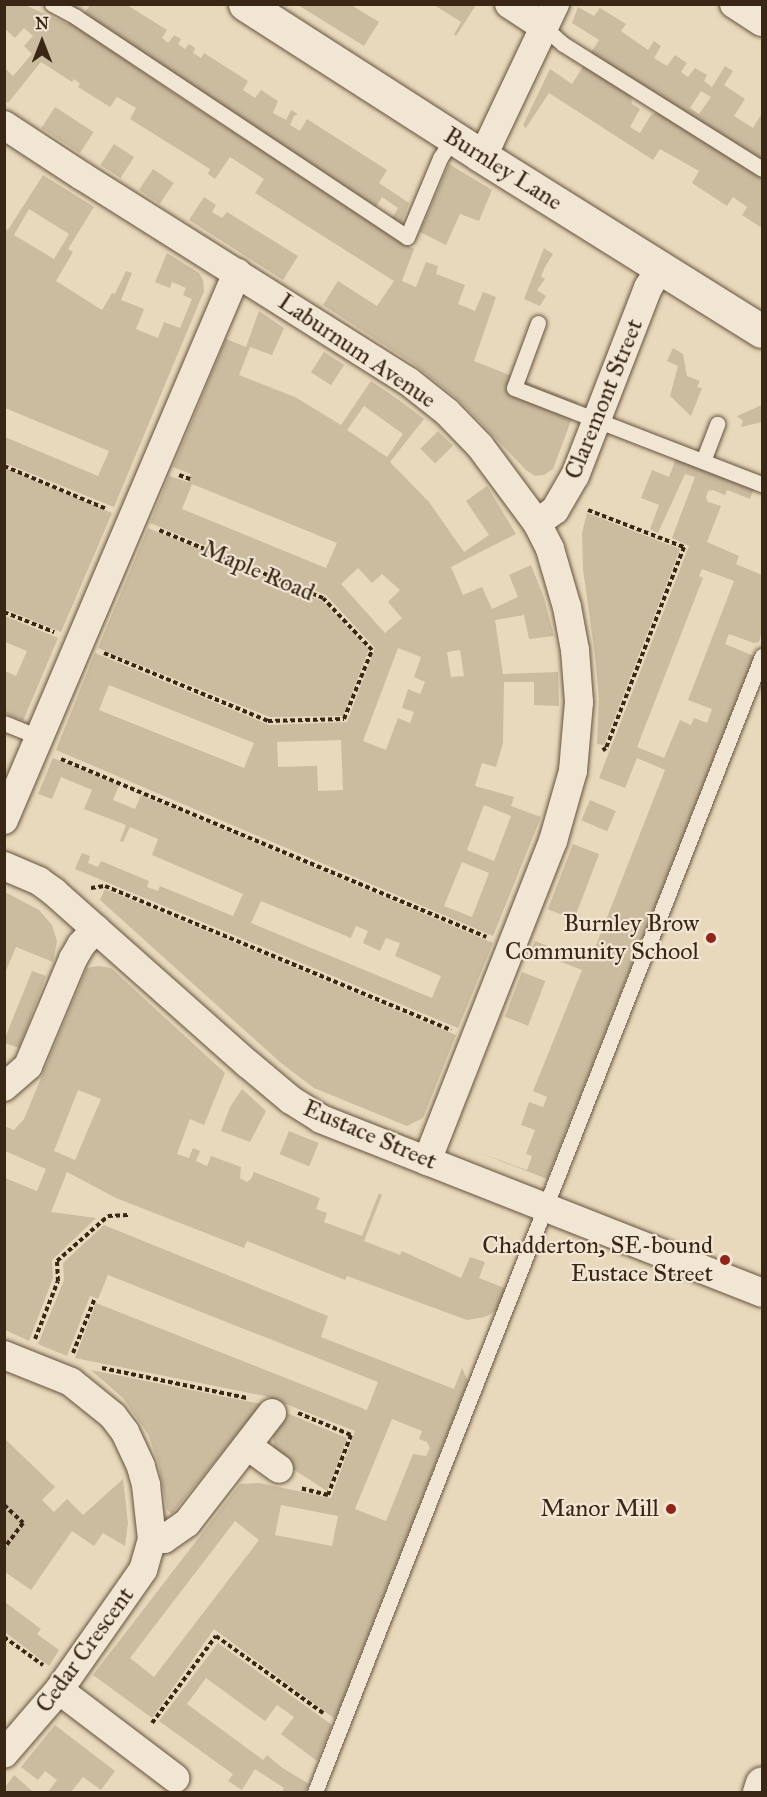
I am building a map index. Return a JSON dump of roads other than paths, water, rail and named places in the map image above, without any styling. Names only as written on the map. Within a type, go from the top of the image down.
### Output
[{"type":"street","name":"Burnley Lane","points":[[245,4],[453,138],[762,331]]},
{"type":"street","points":[[480,155],[490,141],[549,16],[509,4]]},
{"type":"street","name":"Laburnum Avenue","points":[[4,125],[408,381],[447,412],[480,446],[537,523],[550,549],[575,650],[579,702],[573,771],[553,841],[427,1161]]},
{"type":"street","name":"Claremont Street","points":[[537,523],[555,510],[565,495],[598,419],[648,288],[660,268]]},
{"type":"street","points":[[4,820],[237,273]]},
{"type":"street","name":"Eustace Street","points":[[4,866],[39,881],[291,1100],[321,1119],[762,1293]]},
{"type":"street","points":[[4,1087],[28,1066],[73,959],[81,945],[96,929]]},
{"type":"street","name":"Cedar Crescent","points":[[4,1754],[55,1680],[143,1570],[152,1539],[146,1485],[125,1432],[113,1416],[79,1387],[15,1359]]},
{"type":"street","points":[[152,1539],[164,1539],[188,1523],[249,1447],[272,1407]]},
{"type":"street","points":[[249,1447],[288,1478]]},
{"type":"street","points":[[55,1680],[175,1778]]},
{"type":"lane","points":[[52,4],[76,17],[407,237],[440,158],[453,138]]},
{"type":"lane","points":[[549,16],[563,44],[762,169]]},
{"type":"lane","points":[[538,323],[514,387],[762,484]]},
{"type":"lane","points":[[703,460],[717,424]]},
{"type":"lane","points":[[315,1792],[762,656]]},
{"type":"lane","points":[[4,723],[38,737]]},
{"type":"place","name":"Burnley Brow Community School","points":[[711,938]]},
{"type":"place","name":"Chadderton, SE-bound Eustace Street","points":[[725,1260]]},
{"type":"place","name":"Manor Mill","points":[[671,1509]]}]
